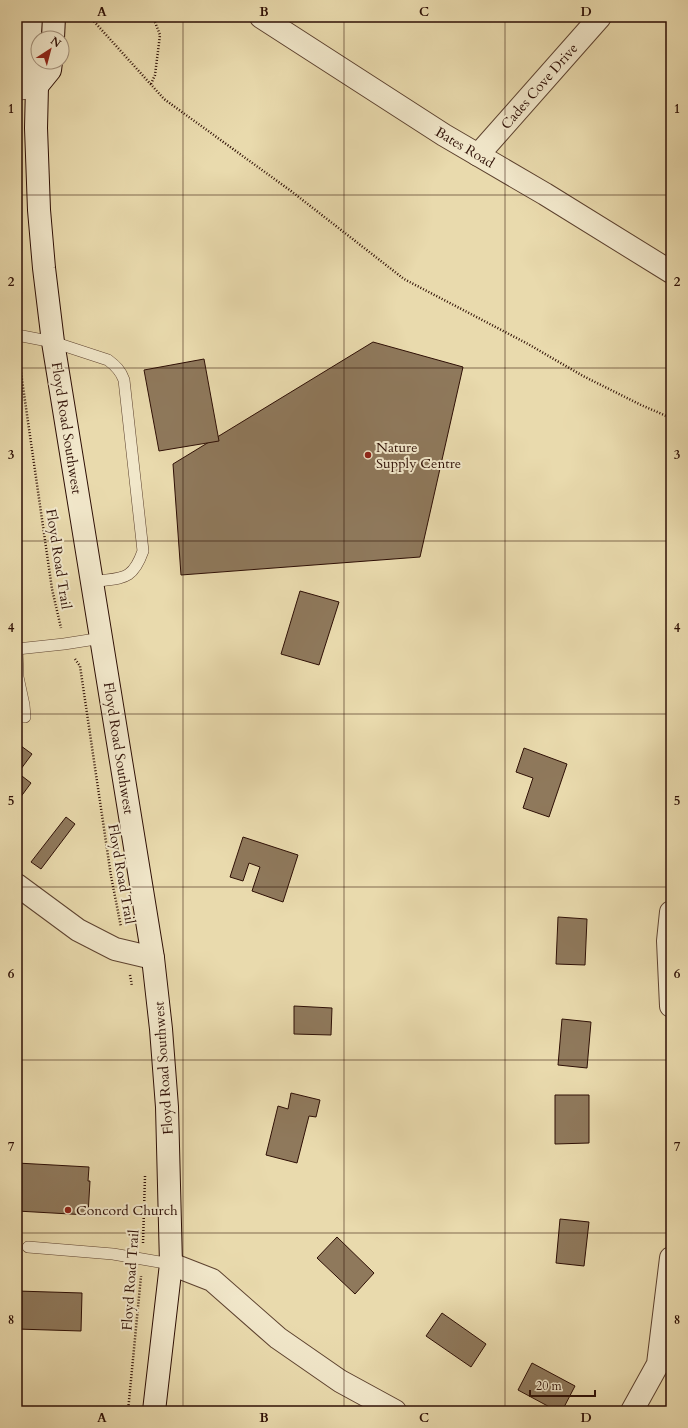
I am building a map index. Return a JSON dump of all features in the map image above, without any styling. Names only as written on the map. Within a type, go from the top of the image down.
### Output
[{"type":"main road","name":"Floyd Road Southwest","points":[[31,17],[27,88],[36,128],[39,210],[53,342],[153,958],[161,1029],[167,1107],[170,1182],[170,1264],[154,1411]]},
{"type":"main road","points":[[53,30],[54,17]]},
{"type":"main road","name":"Bates Road","points":[[261,17],[444,135],[546,194],[671,272]]},
{"type":"main road","name":"Cades Cove Drive","points":[[478,155],[600,17]]},
{"type":"main road","points":[[27,88],[50,70]]},
{"type":"main road","points":[[17,885],[78,930],[115,949],[153,958]]},
{"type":"main road","points":[[671,912],[668,941],[671,1006]]},
{"type":"main road","points":[[632,1411],[658,1364],[671,1258]]},
{"type":"main road","points":[[170,1264],[212,1280],[278,1338],[340,1381],[395,1411]]},
{"type":"lane","points":[[17,334],[53,342],[108,360],[116,366],[122,374],[124,380],[142,551],[139,562],[133,571],[126,576],[92,582]]},
{"type":"lane","points":[[25,717],[18,676],[17,649],[102,638]]},
{"type":"lane","points":[[28,1247],[113,1254],[170,1264]]},
{"type":"path","points":[[90,17],[164,99],[291,191],[404,279],[528,344],[583,376],[671,418]]},
{"type":"path","points":[[151,84],[155,75],[160,35],[153,17]]},
{"type":"path","name":"Floyd Road Trail","points":[[17,348],[52,589],[64,644],[80,666],[111,876],[133,988]]},
{"type":"path","name":"Floyd Road Trail","points":[[128,1411],[143,1259],[145,1172]]},
{"type":"building","points":[[373,342],[463,367],[420,557],[181,575],[173,464]]},
{"type":"building","points":[[204,359],[219,441],[159,451],[144,370]]},
{"type":"building","points":[[300,591],[339,602],[319,665],[281,654]]},
{"type":"building","points":[[17,743],[32,754],[18,773],[31,783],[17,802]]},
{"type":"building","points":[[524,748],[567,764],[549,817],[523,808],[533,778],[516,772]]},
{"type":"building","points":[[66,817],[75,824],[41,869],[31,862]]},
{"type":"building","points":[[243,837],[298,855],[283,902],[252,891],[260,867],[249,863],[243,881],[230,877]]},
{"type":"building","points":[[558,917],[587,919],[585,965],[556,964]]},
{"type":"building","points":[[294,1006],[332,1008],[331,1035],[294,1034]]},
{"type":"building","points":[[562,1019],[591,1022],[587,1068],[558,1065]]},
{"type":"building","points":[[291,1093],[320,1100],[316,1117],[309,1116],[297,1163],[266,1155],[278,1106],[288,1109]]},
{"type":"building","points":[[555,1095],[589,1095],[589,1143],[555,1144]]},
{"type":"building","points":[[17,1163],[89,1167],[88,1181],[90,1181],[88,1215],[17,1211]]},
{"type":"building","points":[[560,1219],[589,1222],[584,1266],[556,1263]]},
{"type":"building","points":[[337,1237],[374,1273],[355,1294],[317,1258]]},
{"type":"building","points":[[17,1291],[82,1293],[81,1331],[17,1329]]},
{"type":"building","points":[[442,1313],[486,1344],[471,1367],[426,1336]]},
{"type":"building","points":[[532,1363],[575,1386],[562,1411],[557,1411],[518,1390]]},
{"type":"place","name":"Nature Supply Centre","points":[[368,455]]},
{"type":"place","name":"Concord Church","points":[[68,1210]]}]
